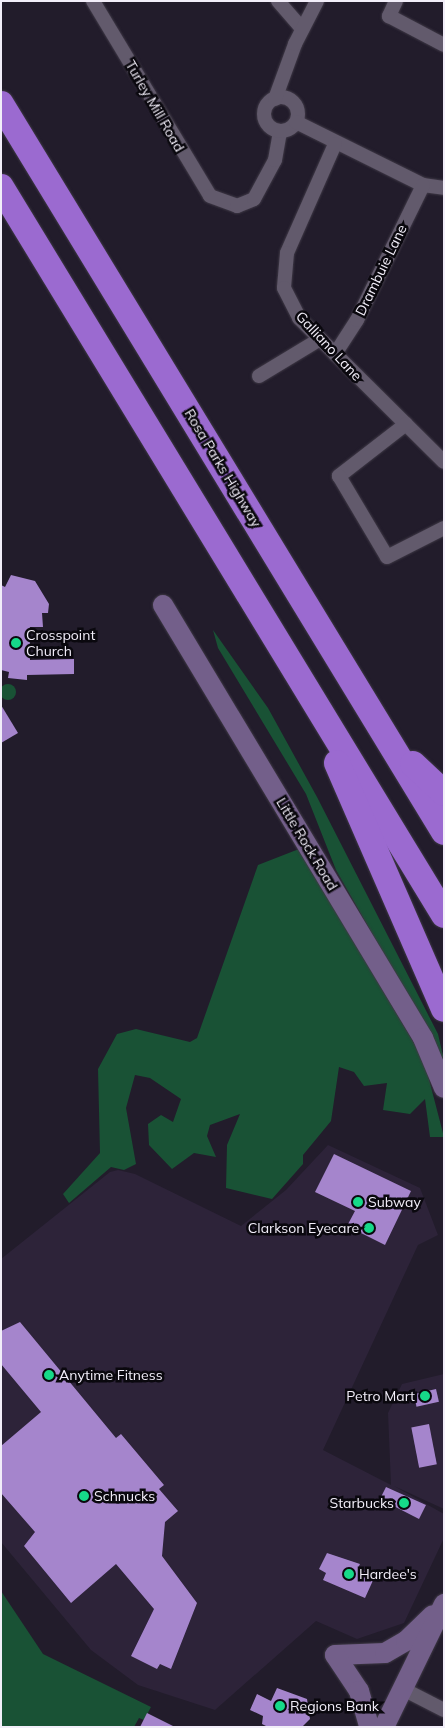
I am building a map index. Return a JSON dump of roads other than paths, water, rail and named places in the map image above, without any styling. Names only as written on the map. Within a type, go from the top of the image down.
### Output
[{"type":"highway","name":"Rosa Parks Highway","points":[[1,104],[444,832]]},
{"type":"highway","points":[[1,187],[444,915]]},
{"type":"highway","points":[[309,692],[371,849],[444,1009]]},
{"type":"highway","points":[[389,741],[444,793]]},
{"type":"street","name":"Turley Mill Road","points":[[93,1],[193,171],[210,196],[237,206],[254,199],[262,189],[279,150],[280,131]]},
{"type":"street","points":[[278,1],[302,29]]},
{"type":"street","points":[[296,122],[280,131],[269,125],[264,115],[275,99],[302,29],[317,1]]},
{"type":"street","points":[[396,1],[389,16],[444,45]]},
{"type":"street","points":[[275,99],[293,102],[296,122]]},
{"type":"street","points":[[296,122],[335,144],[423,185],[444,188]]},
{"type":"street","name":"Galliano Lane","points":[[335,144],[294,233],[282,272],[284,288],[299,318],[444,462]]},
{"type":"street","name":"Drambuie Lane","points":[[335,354],[357,320],[423,185]]},
{"type":"street","points":[[259,376],[320,339]]},
{"type":"street","points":[[406,424],[339,476],[387,557],[444,528]]},
{"type":"street","name":"Little Rock Road","points":[[163,604],[423,1038],[444,1088]]},
{"type":"street","points":[[384,1727],[444,1604]]},
{"type":"street","points":[[369,1727],[359,1691],[335,1654],[385,1653],[406,1641],[444,1604]]},
{"type":"street","points":[[403,1689],[444,1710]]},
{"type":"place","name":"Crosspoint Church","points":[[16,643]]},
{"type":"place","name":"Subway","points":[[358,1202]]},
{"type":"place","name":"Clarkson Eyecare","points":[[369,1228]]},
{"type":"place","name":"Anytime Fitness","points":[[49,1375]]},
{"type":"place","name":"Petro Mart","points":[[425,1396]]},
{"type":"place","name":"Schnucks","points":[[84,1496]]},
{"type":"place","name":"Starbucks","points":[[404,1503]]},
{"type":"place","name":"Hardee's","points":[[349,1574]]},
{"type":"place","name":"Regions Bank","points":[[280,1706]]}]
